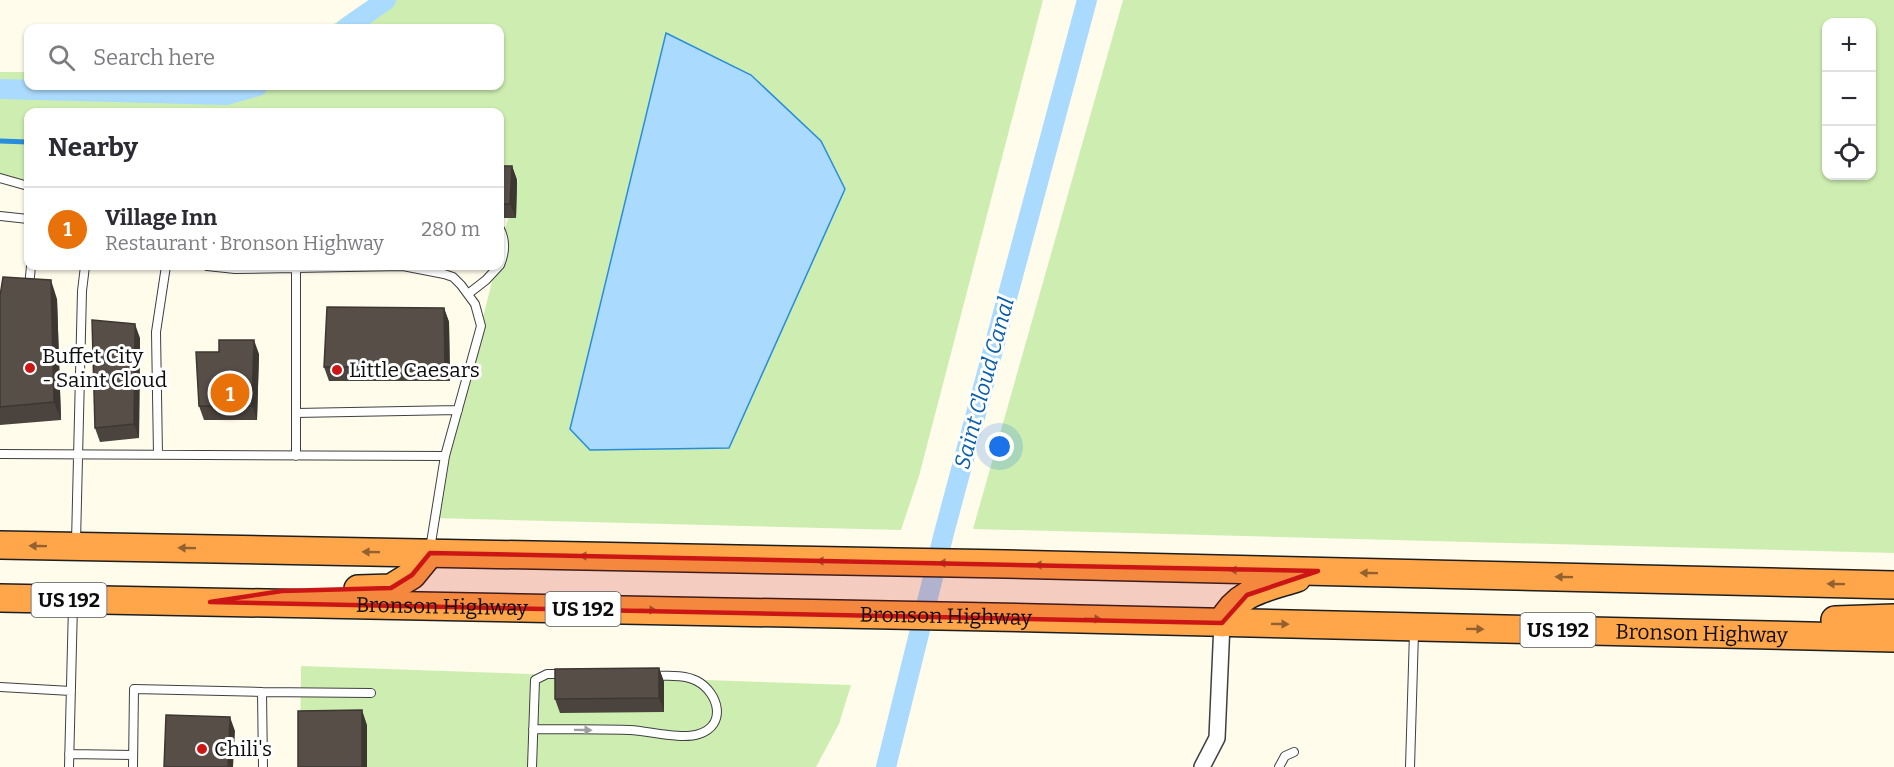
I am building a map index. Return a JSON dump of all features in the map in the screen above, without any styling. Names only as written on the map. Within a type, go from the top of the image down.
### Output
[{"type":"highway","points":[[0,545],[1005,564],[1894,585]]},
{"type":"highway","points":[[210,602],[282,591],[391,588],[412,575],[430,553]]},
{"type":"highway","points":[[1222,623],[1228,610],[1246,595],[1318,572]]},
{"type":"highway","name":"Bronson Highway","points":[[0,598],[992,616],[1894,638]]},
{"type":"highway","points":[[1690,633],[1728,618],[1827,621],[1894,618]]},
{"type":"street","points":[[1202,767],[1217,738],[1222,623]]},
{"type":"lane","points":[[0,178],[24,185]]},
{"type":"lane","points":[[0,216],[24,219]]},
{"type":"lane","points":[[29,288],[31,270]]},
{"type":"lane","points":[[76,546],[82,291],[85,270]]},
{"type":"lane","points":[[158,455],[156,332],[165,270]]},
{"type":"lane","points":[[296,456],[297,270]]},
{"type":"lane","points":[[424,270],[453,278],[475,304],[481,326],[445,456],[430,553]]},
{"type":"lane","points":[[468,294],[495,270]]},
{"type":"lane","points":[[296,413],[458,410]]},
{"type":"lane","points":[[0,454],[445,456]]},
{"type":"lane","points":[[69,767],[73,600]]},
{"type":"lane","points":[[1410,767],[1414,627]]},
{"type":"lane","points":[[532,767],[535,680],[548,674],[570,675]]},
{"type":"lane","points":[[533,729],[633,730],[666,735],[698,735],[709,729],[717,718],[717,706],[709,690],[696,680],[681,676],[648,676]]},
{"type":"lane","points":[[0,687],[71,691]]},
{"type":"lane","points":[[133,767],[134,689],[371,693]]},
{"type":"lane","points":[[262,692],[262,767]]},
{"type":"lane","points":[[1279,767],[1285,756],[1294,752]]},
{"type":"lane","points":[[69,754],[133,755]]},
{"type":"highlighted area","points":[[430,553],[1318,571],[1247,595],[1222,623],[210,602],[282,591],[391,588],[412,575]]},
{"type":"green space","points":[[369,0],[1043,0],[919,476],[901,530],[432,518],[495,270],[504,270],[504,235],[518,179],[504,178],[504,108],[24,108],[24,180],[0,179],[0,72],[24,72],[24,90],[504,90],[504,24],[334,24]]},
{"type":"green space","points":[[1123,0],[1894,0],[1894,553],[973,529]]},
{"type":"green space","points":[[301,666],[851,685],[839,724],[816,767],[300,767]]},
{"type":"water","points":[[666,33],[751,75],[821,141],[845,189],[729,448],[590,450],[570,429]]},
{"type":"building","points":[[504,166],[512,166],[510,204],[504,204]]},
{"type":"building","name":"Buffet City - Saint Cloud","points":[[3,277],[51,280],[54,402],[0,407],[0,296]]},
{"type":"building","points":[[327,307],[444,308],[445,367],[324,367]]},
{"type":"building","points":[[92,320],[135,324],[134,424],[95,428]]},
{"type":"building","points":[[219,340],[254,340],[252,406],[199,406],[196,352],[219,352]]},
{"type":"building","points":[[659,668],[659,698],[555,699],[555,669]]},
{"type":"building","points":[[362,710],[362,767],[298,767],[298,711]]},
{"type":"building","name":"Chili's","points":[[166,715],[230,717],[228,767],[164,767]]},
{"type":"waterway","points":[[352,24],[386,0]]},
{"type":"waterway","name":"Saint Cloud Canal","points":[[886,767],[944,533],[1087,0]]},
{"type":"waterway","points":[[0,89],[24,90]]},
{"type":"waterway","points":[[38,90],[226,95],[244,90]]},
{"type":"waterway","points":[[0,141],[24,142]]},
{"type":"place","name":"Buffet City - Saint Cloud","points":[[30,368]]},
{"type":"place","name":"Little Caesars","points":[[337,370]]},
{"type":"place","name":"Village Inn","points":[[230,393]]},
{"type":"place","name":"Chili's","points":[[202,749]]}]
